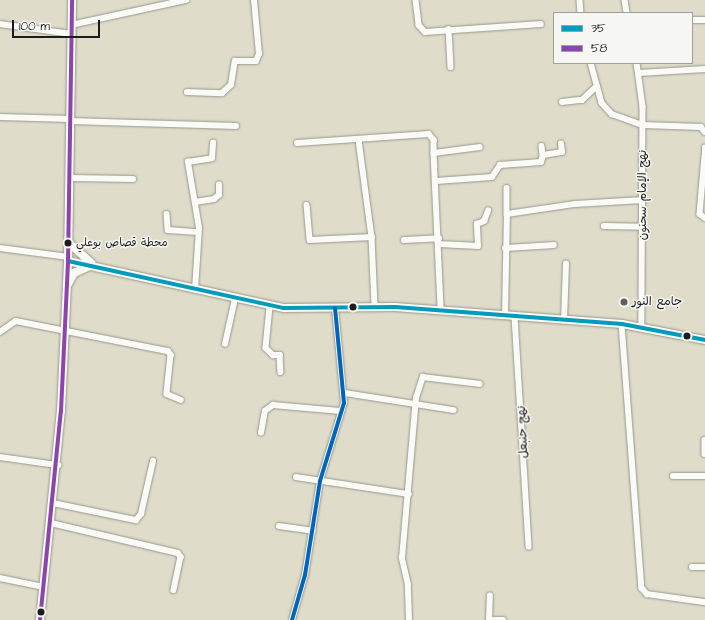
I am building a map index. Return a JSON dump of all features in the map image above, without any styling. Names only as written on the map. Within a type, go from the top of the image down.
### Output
[{"type":"main road","points":[[40,620],[58,465],[69,243],[72,0]]},
{"type":"main road","points":[[69,243],[95,265]]},
{"type":"main road","points":[[68,259],[270,307],[335,308],[375,306],[441,310],[515,317],[622,324],[705,340]]},
{"type":"main road","points":[[67,287],[80,268],[95,265]]},
{"type":"street","points":[[0,24],[71,29],[186,0]]},
{"type":"street","points":[[187,92],[222,93],[231,85],[235,61],[256,61],[259,54],[254,0]]},
{"type":"street","points":[[416,0],[419,25],[425,32],[449,29],[541,24]]},
{"type":"street","points":[[580,0],[581,12]]},
{"type":"street","points":[[625,0],[627,12]]},
{"type":"street","points":[[693,20],[705,20]]},
{"type":"street","points":[[449,29],[451,67]]},
{"type":"street","points":[[591,64],[595,88],[602,103],[612,114],[643,125],[701,127],[705,132]]},
{"type":"street","name":"نهج الإمام سحنون","points":[[637,64],[643,125],[642,327]]},
{"type":"street","points":[[639,72],[705,69]]},
{"type":"street","points":[[562,102],[582,100],[595,88]]},
{"type":"street","points":[[0,116],[236,126]]},
{"type":"street","points":[[297,143],[359,140],[428,134],[434,140],[441,310]]},
{"type":"street","points":[[359,140],[372,238],[375,306]]},
{"type":"street","points":[[195,290],[198,232],[196,202],[188,162],[212,158],[213,143]]},
{"type":"street","points":[[543,155],[562,152],[561,144]]},
{"type":"street","points":[[436,181],[492,177],[500,165],[541,162],[543,155],[542,146]]},
{"type":"street","points":[[434,153],[480,147]]},
{"type":"street","points":[[705,148],[700,214],[705,218]]},
{"type":"street","points":[[70,178],[133,179]]},
{"type":"street","points":[[196,202],[214,200],[219,195],[219,185]]},
{"type":"street","points":[[505,316],[507,188]]},
{"type":"street","points":[[507,214],[568,204],[643,200]]},
{"type":"street","points":[[307,205],[310,240],[372,238]]},
{"type":"street","points":[[404,240],[439,241],[478,246],[477,224],[484,221],[488,210]]},
{"type":"street","points":[[167,214],[168,230],[198,232]]},
{"type":"street","points":[[604,226],[643,227]]},
{"type":"street","points":[[505,248],[554,245]]},
{"type":"street","points":[[0,248],[68,259]]},
{"type":"street","points":[[564,320],[566,264]]},
{"type":"street","points":[[225,344],[235,299]]},
{"type":"street","points":[[270,307],[266,348],[273,355],[280,355],[281,372]]},
{"type":"street","points":[[292,620],[313,531],[320,481],[345,393],[335,308]]},
{"type":"street","name":"نهج حنبعل","points":[[515,317],[529,546]]},
{"type":"street","points":[[0,332],[16,321],[65,328],[169,352],[167,394],[181,400]]},
{"type":"street","points":[[622,324],[642,588],[647,594],[705,602]]},
{"type":"street","points":[[409,620],[402,558],[409,494],[415,404],[423,376],[480,384]]},
{"type":"street","points":[[345,393],[454,410]]},
{"type":"street","points":[[261,433],[266,411],[276,404],[340,411]]},
{"type":"street","points":[[705,440],[705,454]]},
{"type":"street","points":[[0,457],[58,465]]},
{"type":"street","points":[[53,503],[136,520],[141,514],[153,461]]},
{"type":"street","points":[[672,476],[705,476]]},
{"type":"street","points":[[296,477],[409,494]]},
{"type":"street","points":[[51,523],[178,552],[181,557],[174,590]]},
{"type":"street","points":[[279,526],[313,531]]},
{"type":"street","points":[[692,566],[705,567]]},
{"type":"street","points":[[0,578],[44,587]]},
{"type":"street","points":[[490,596],[489,620],[503,620]]},
{"type":"transit line","name":"58","points":[[40,620],[61,411],[68,261],[72,0]]},
{"type":"transit line","name":"35","points":[[68,261],[284,308],[395,307],[622,324],[705,340]]},
{"type":"transit line","points":[[292,620],[305,575],[320,481],[344,403],[335,308]]},
{"type":"place","name":"محطة قصاص بوعلي","points":[[68,243]]},
{"type":"place","name":"جامع النور","points":[[624,302]]}]
